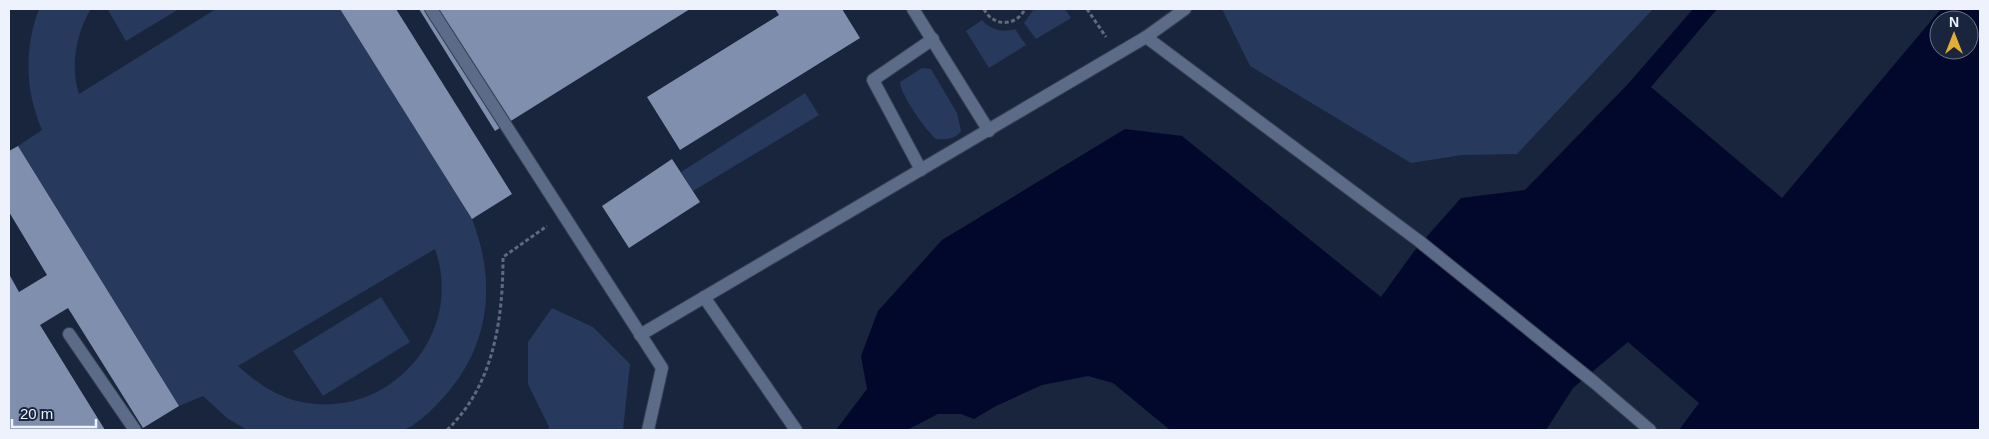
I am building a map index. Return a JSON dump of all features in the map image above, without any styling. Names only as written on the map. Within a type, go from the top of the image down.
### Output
[{"type":"lane","points":[[431,9],[662,368],[648,430]]},
{"type":"lane","points":[[913,9],[989,130]]},
{"type":"lane","points":[[640,334],[1146,37],[1185,9]]},
{"type":"lane","points":[[1146,37],[1419,241],[1595,383],[1650,430]]},
{"type":"lane","points":[[921,170],[874,80],[933,39]]},
{"type":"lane","points":[[704,297],[796,430]]},
{"type":"lane","points":[[69,334],[135,430]]},
{"type":"path","points":[[984,9],[989,16],[1003,23],[1013,22],[1018,19],[1025,9]]},
{"type":"path","points":[[1086,9],[1109,42]]},
{"type":"path","points":[[447,430],[462,417],[483,381],[494,348],[503,295],[503,256],[564,215]]},
{"type":"shaded area","points":[[39,9],[91,9],[78,39],[76,50],[75,73],[79,94],[216,9],[340,9],[472,219],[480,243],[485,267],[486,290],[484,314],[479,336],[470,358],[458,379],[438,403],[413,425],[403,430],[394,431],[247,430],[227,418],[203,396],[179,406],[18,146],[42,130],[32,100],[28,70],[34,24]],"holes":[[[435,249],[442,281],[439,313],[428,341],[411,366],[388,386],[360,399],[330,404],[297,401],[266,387],[238,366]]]},
{"type":"shaded area","points":[[109,9],[179,9],[126,41]]},
{"type":"shaded area","points":[[1034,9],[1065,9],[1071,18],[1036,39],[1024,23]]},
{"type":"shaded area","points":[[1222,9],[1653,9],[1517,154],[1462,155],[1411,163],[1250,66]]},
{"type":"shaded area","points":[[1693,9],[1717,9],[1651,87],[1782,198],[1929,23],[1929,60],[1979,60],[1979,10],[1940,10],[1980,9],[1980,430],[1679,430],[1699,403],[1628,342],[1573,388],[1546,430],[1170,430],[1113,383],[1088,376],[1042,385],[996,406],[974,419],[961,414],[938,414],[907,430],[836,430],[867,389],[861,356],[878,311],[942,240],[1125,129],[1182,136],[1381,297],[1415,250],[1461,198],[1525,190],[1628,84]]},
{"type":"shaded area","points":[[982,20],[997,30],[1015,29],[1026,45],[989,68],[966,31]]},
{"type":"shaded area","points":[[922,68],[931,69],[957,113],[961,131],[959,134],[947,139],[936,139],[920,121],[904,95],[900,82]]},
{"type":"shaded area","points":[[805,93],[819,115],[693,191],[681,172]]},
{"type":"shaded area","points":[[381,297],[410,342],[323,396],[293,351]]},
{"type":"shaded area","points":[[552,308],[593,327],[630,364],[623,430],[548,430],[549,427],[528,384],[528,342]]},
{"type":"building","points":[[340,9],[396,9],[512,194],[472,219]]},
{"type":"building","points":[[419,9],[690,9],[495,131]]},
{"type":"building","points":[[775,9],[842,9],[860,38],[680,150],[647,97],[779,15]]},
{"type":"building","points":[[18,146],[179,406],[143,428],[68,308],[40,325],[105,430],[9,430],[9,274],[19,292],[47,275],[9,212],[9,151]]},
{"type":"building","points":[[672,159],[700,202],[629,248],[602,206]]}]
